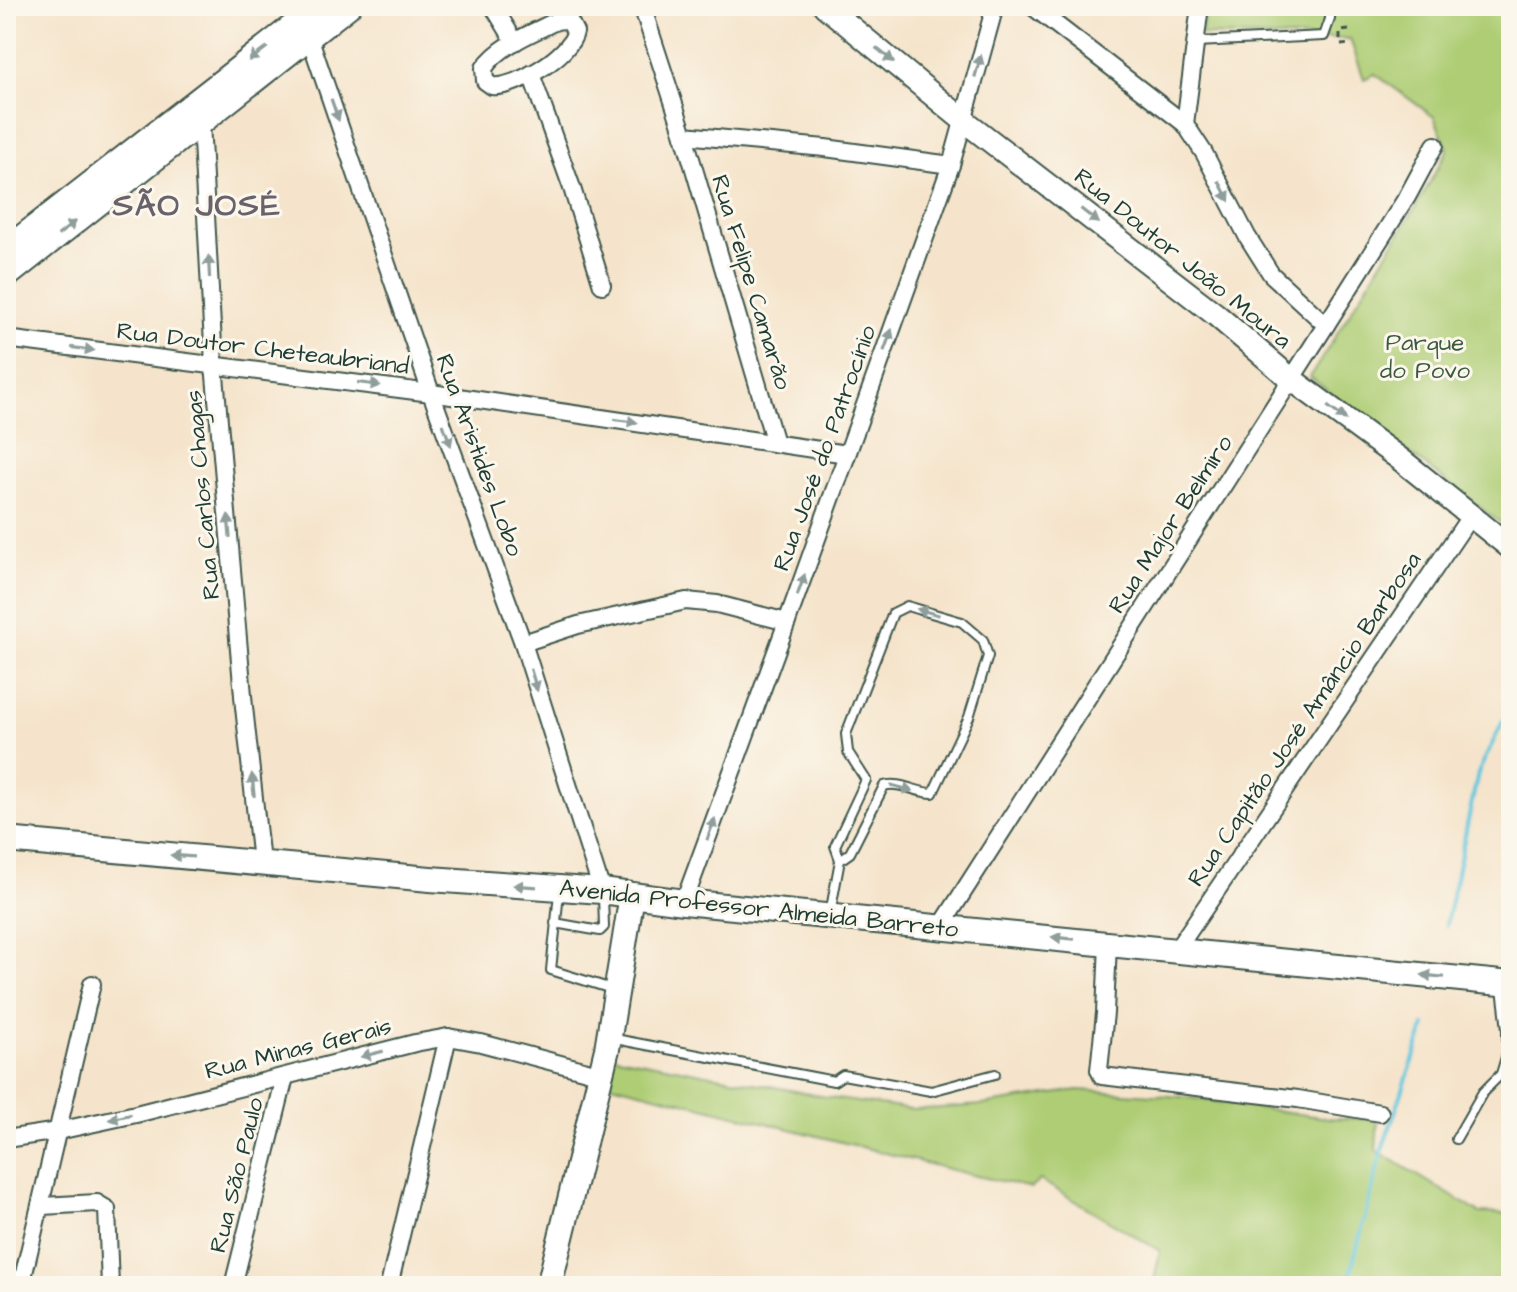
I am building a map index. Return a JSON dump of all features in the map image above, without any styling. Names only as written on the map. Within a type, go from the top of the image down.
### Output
[{"type":"main road","points":[[6,250],[319,6]]},
{"type":"main road","points":[[6,276],[348,6]]},
{"type":"main road","name":"Rua Doutor João Moura","points":[[825,6],[962,119],[1204,305],[1291,379],[1400,459],[1511,548]]},
{"type":"main road","name":"Avenida Professor Almeida Barreto","points":[[6,840],[430,879],[602,891],[684,902],[942,925],[1506,984]]},
{"type":"main road","points":[[549,1286],[602,1075],[632,895]]},
{"type":"street","points":[[493,6],[515,42]]},
{"type":"street","name":"Rua Felipe Camarão","points":[[642,6],[684,135],[775,443]]},
{"type":"street","name":"Rua José do Patrocínio","points":[[684,902],[951,165],[995,6]]},
{"type":"street","points":[[1032,6],[1185,124],[1271,274],[1326,325]]},
{"type":"street","points":[[1185,124],[1200,6]]},
{"type":"street","points":[[556,21],[570,22],[573,26],[574,39],[568,48],[508,86],[492,86],[485,81],[484,68],[489,60],[515,42],[556,21]]},
{"type":"street","name":"Rua Aristides Lobo","points":[[309,36],[431,393],[523,643],[602,891]]},
{"type":"street","points":[[531,74],[572,188],[602,285]]},
{"type":"street","name":"Rua Carlos Chagas","points":[[201,122],[214,364],[261,862]]},
{"type":"street","points":[[684,135],[825,148],[951,165]]},
{"type":"street","name":"Rua Major Belmiro","points":[[942,925],[1407,197],[1435,145]]},
{"type":"street","name":"Rua Doutor Cheteaubriand","points":[[6,339],[431,393],[847,454]]},
{"type":"street","name":"Rua Capitão José Amâncio Barbosa","points":[[1177,949],[1471,515]]},
{"type":"street","points":[[523,643],[578,625],[686,601],[717,604],[787,622]]},
{"type":"street","points":[[1108,943],[1099,1070],[1102,1076],[1298,1099],[1380,1113]]},
{"type":"street","points":[[21,1286],[92,984]]},
{"type":"street","points":[[389,1286],[448,1037]]},
{"type":"street","name":"Rua Minas Gerais","points":[[6,1139],[58,1131],[448,1037],[602,1075]]},
{"type":"street","name":"Rua São Paulo","points":[[233,1286],[285,1077]]},
{"type":"street","points":[[42,1206],[97,1203],[107,1209],[110,1286]]},
{"type":"lane","points":[[1195,42],[1324,36],[1330,19],[1330,6]]},
{"type":"lane","points":[[830,915],[840,860],[835,846],[866,780],[848,752],[846,734],[893,613],[907,606],[962,622],[983,640],[988,656],[969,717],[944,773],[933,793],[919,793],[892,783],[884,786],[850,853],[840,860]]},
{"type":"lane","points":[[560,888],[551,970],[617,991]]},
{"type":"lane","points":[[555,923],[603,929],[602,891]]},
{"type":"lane","points":[[1456,1139],[1483,1092],[1501,1074],[1507,1054],[1506,984]]},
{"type":"lane","points":[[609,1038],[834,1081],[843,1075],[931,1091],[995,1074]]},
{"type":"path","points":[[1349,30],[1340,31],[1340,45],[1351,44]]},
{"type":"green space","name":"Parque do Povo","points":[[1206,6],[1507,6],[1511,29],[1511,531],[1310,377],[1419,202],[1448,149],[1434,117],[1375,74],[1364,79],[1350,39],[1201,35]]},
{"type":"green space","points":[[613,1056],[837,1099],[914,1110],[982,1105],[1078,1090],[1184,1097],[1327,1118],[1378,1119],[1376,1150],[1480,1213],[1511,1214],[1511,1286],[1153,1286],[1160,1251],[1040,1180],[1031,1188],[968,1174],[608,1083]]},
{"type":"waterway","points":[[1446,925],[1478,773],[1511,705]]},
{"type":"waterway","points":[[1347,1286],[1383,1147],[1425,1026]]},
{"type":"district","name":"SÃO JOSÉ","points":[[197,204]]}]
